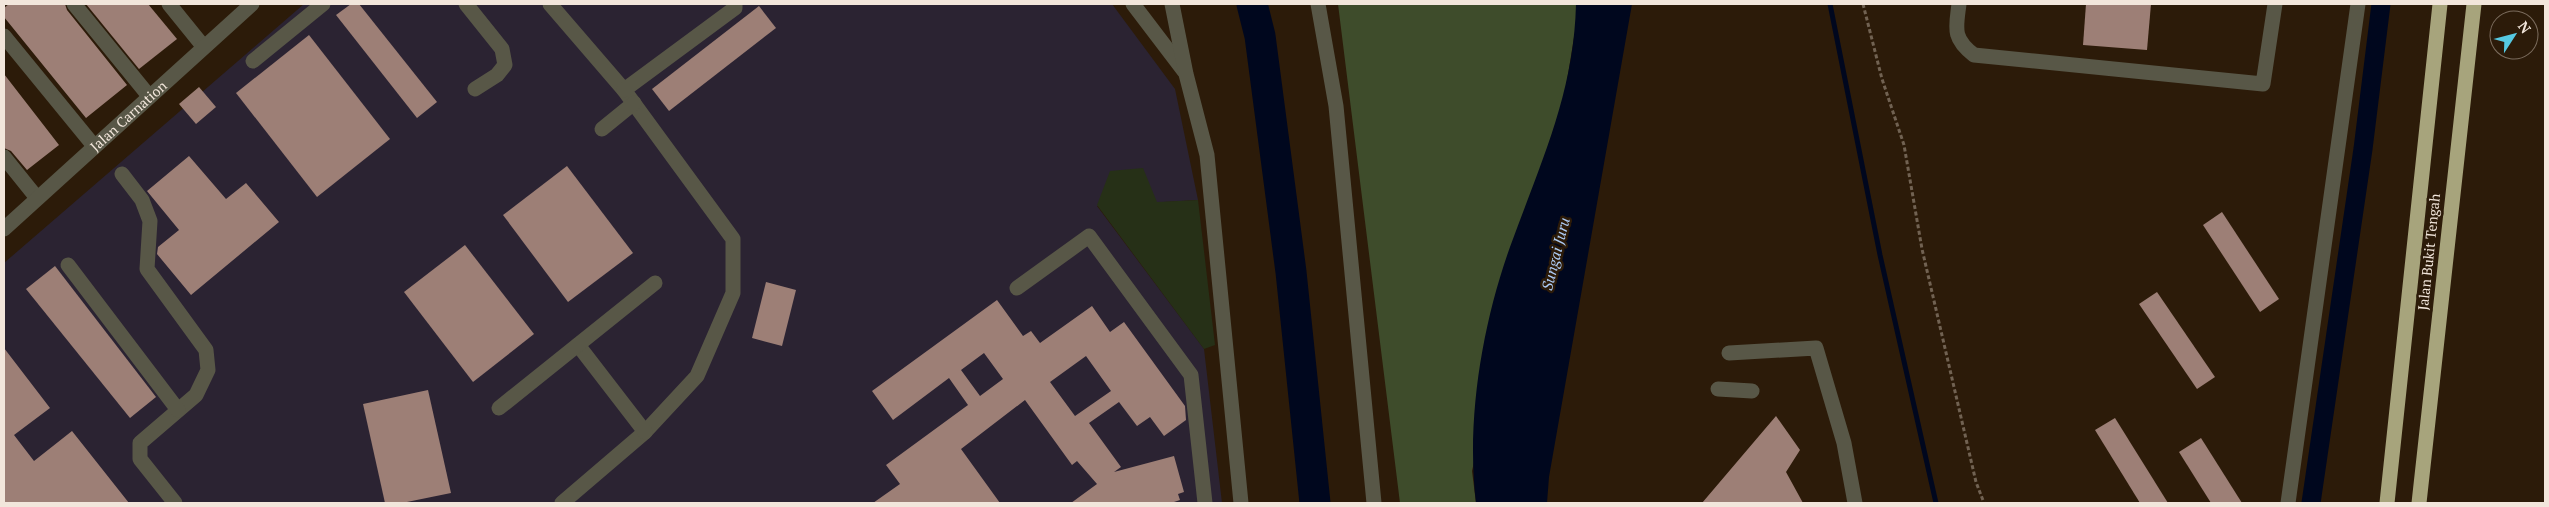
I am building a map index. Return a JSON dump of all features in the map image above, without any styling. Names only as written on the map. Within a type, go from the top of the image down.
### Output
[{"type":"highway","name":"Jalan Bukit Tengah","points":[[2387,503],[2440,4]]},
{"type":"highway","name":"Jalan Bukit Tengah","points":[[2418,503],[2474,4]]},
{"type":"street","points":[[74,4],[149,96]]},
{"type":"street","points":[[169,4],[203,46]]},
{"type":"street","name":"Jalan Carnation","points":[[4,229],[203,46],[252,4]]},
{"type":"street","points":[[253,61],[323,4]]},
{"type":"street","points":[[466,4],[502,49],[505,65],[498,74],[475,88]]},
{"type":"street","points":[[550,4],[624,90],[733,239],[734,292],[697,376],[645,432],[562,503]]},
{"type":"street","points":[[624,90],[735,8],[735,4]]},
{"type":"street","points":[[1133,4],[1186,74]]},
{"type":"street","points":[[1172,4],[1186,74],[1207,155],[1241,503]]},
{"type":"street","points":[[1318,4],[1336,106],[1374,503]]},
{"type":"street","points":[[1958,4],[1956,32],[1963,46],[1974,54],[2263,84],[2275,4]]},
{"type":"street","points":[[2288,503],[2358,4]]},
{"type":"street","points":[[4,36],[94,146]]},
{"type":"street","points":[[602,129],[634,103]]},
{"type":"street","points":[[4,157],[37,198]]},
{"type":"street","points":[[122,174],[142,200],[150,221],[147,269],[206,350],[208,370],[196,394],[140,443],[140,459],[174,503]]},
{"type":"street","points":[[1017,288],[1089,236],[1191,375],[1205,503]]},
{"type":"street","points":[[68,265],[178,410]]},
{"type":"street","points":[[499,408],[655,283]]},
{"type":"street","points":[[578,346],[645,432]]},
{"type":"street","points":[[1728,353],[1816,348],[1844,444],[1855,503]]},
{"type":"street","points":[[1718,389],[1752,391]]},
{"type":"path","points":[[1863,4],[1882,79],[1904,145],[1922,249],[1976,482],[1984,503]]},
{"type":"shaded area","points":[[304,4],[1112,4],[1175,89],[1198,200],[1097,206],[1204,349],[1222,503],[4,503],[4,263]]},
{"type":"green space","points":[[1338,4],[1576,4],[1576,25],[1564,99],[1542,164],[1472,471],[1476,503],[1400,503]]},
{"type":"green space","points":[[1143,168],[1157,202],[1198,200],[1215,345],[1204,349],[1097,205],[1110,171]]},
{"type":"water","name":"Sungai Juru","points":[[1576,4],[1632,4],[1549,477],[1547,503],[1476,503],[1473,472],[1473,439],[1475,407],[1484,341],[1500,277],[1544,157],[1562,99],[1574,37]]},
{"type":"building","points":[[9,4],[65,4],[67,10],[127,85],[86,118],[4,17],[4,8]]},
{"type":"building","points":[[86,4],[148,4],[177,39],[139,69]]},
{"type":"building","points":[[351,4],[359,4],[437,102],[417,118],[336,15]]},
{"type":"building","points":[[2086,4],[2151,4],[2147,50],[2083,45]]},
{"type":"building","points":[[759,6],[776,28],[669,111],[652,89]]},
{"type":"building","points":[[309,35],[390,139],[317,197],[236,93]]},
{"type":"building","points":[[4,74],[59,145],[27,170],[11,151],[4,148]]},
{"type":"building","points":[[199,87],[216,107],[196,124],[179,104]]},
{"type":"building","points":[[189,156],[226,199],[246,183],[279,222],[191,295],[157,254],[158,247],[179,230],[147,191]]},
{"type":"building","points":[[567,166],[633,253],[568,302],[503,215]]},
{"type":"building","points":[[2222,212],[2279,299],[2260,312],[2203,225]]},
{"type":"building","points":[[465,245],[534,334],[473,382],[404,292]]},
{"type":"building","points":[[55,266],[156,397],[130,418],[26,289]]},
{"type":"building","points":[[766,282],[796,290],[782,346],[752,338]]},
{"type":"building","points":[[2157,292],[2215,377],[2197,389],[2139,304]]},
{"type":"building","points":[[997,300],[1023,336],[1031,331],[1040,343],[1092,306],[1110,332],[1124,322],[1185,406],[1186,420],[1164,436],[1150,417],[1137,426],[1119,402],[1089,423],[1121,467],[1114,472],[1174,456],[1184,492],[1178,494],[1180,500],[1171,503],[1071,503],[1097,484],[1077,461],[1072,465],[1025,400],[961,449],[1000,503],[873,503],[900,484],[886,465],[968,405],[949,378],[893,420],[872,391]],"holes":[[[984,353],[1003,379],[980,396],[961,370]],[[1086,356],[1111,391],[1075,416],[1050,382]]]},
{"type":"building","points":[[4,348],[50,408],[14,435],[34,461],[72,431],[129,503],[4,503]]},
{"type":"building","points":[[428,390],[451,493],[402,503],[385,503],[363,404]]},
{"type":"building","points":[[1776,416],[1800,450],[1786,472],[1803,503],[1702,503]]},
{"type":"building","points":[[2115,418],[2168,503],[2140,503],[2095,430]]},
{"type":"building","points":[[2201,438],[2242,503],[2211,503],[2179,452]]},
{"type":"waterway","points":[[1252,4],[1260,36],[1291,272],[1315,503]]},
{"type":"waterway","points":[[1830,4],[1880,255],[1936,503]]},
{"type":"waterway","points":[[2311,503],[2363,149],[2381,4]]}]
